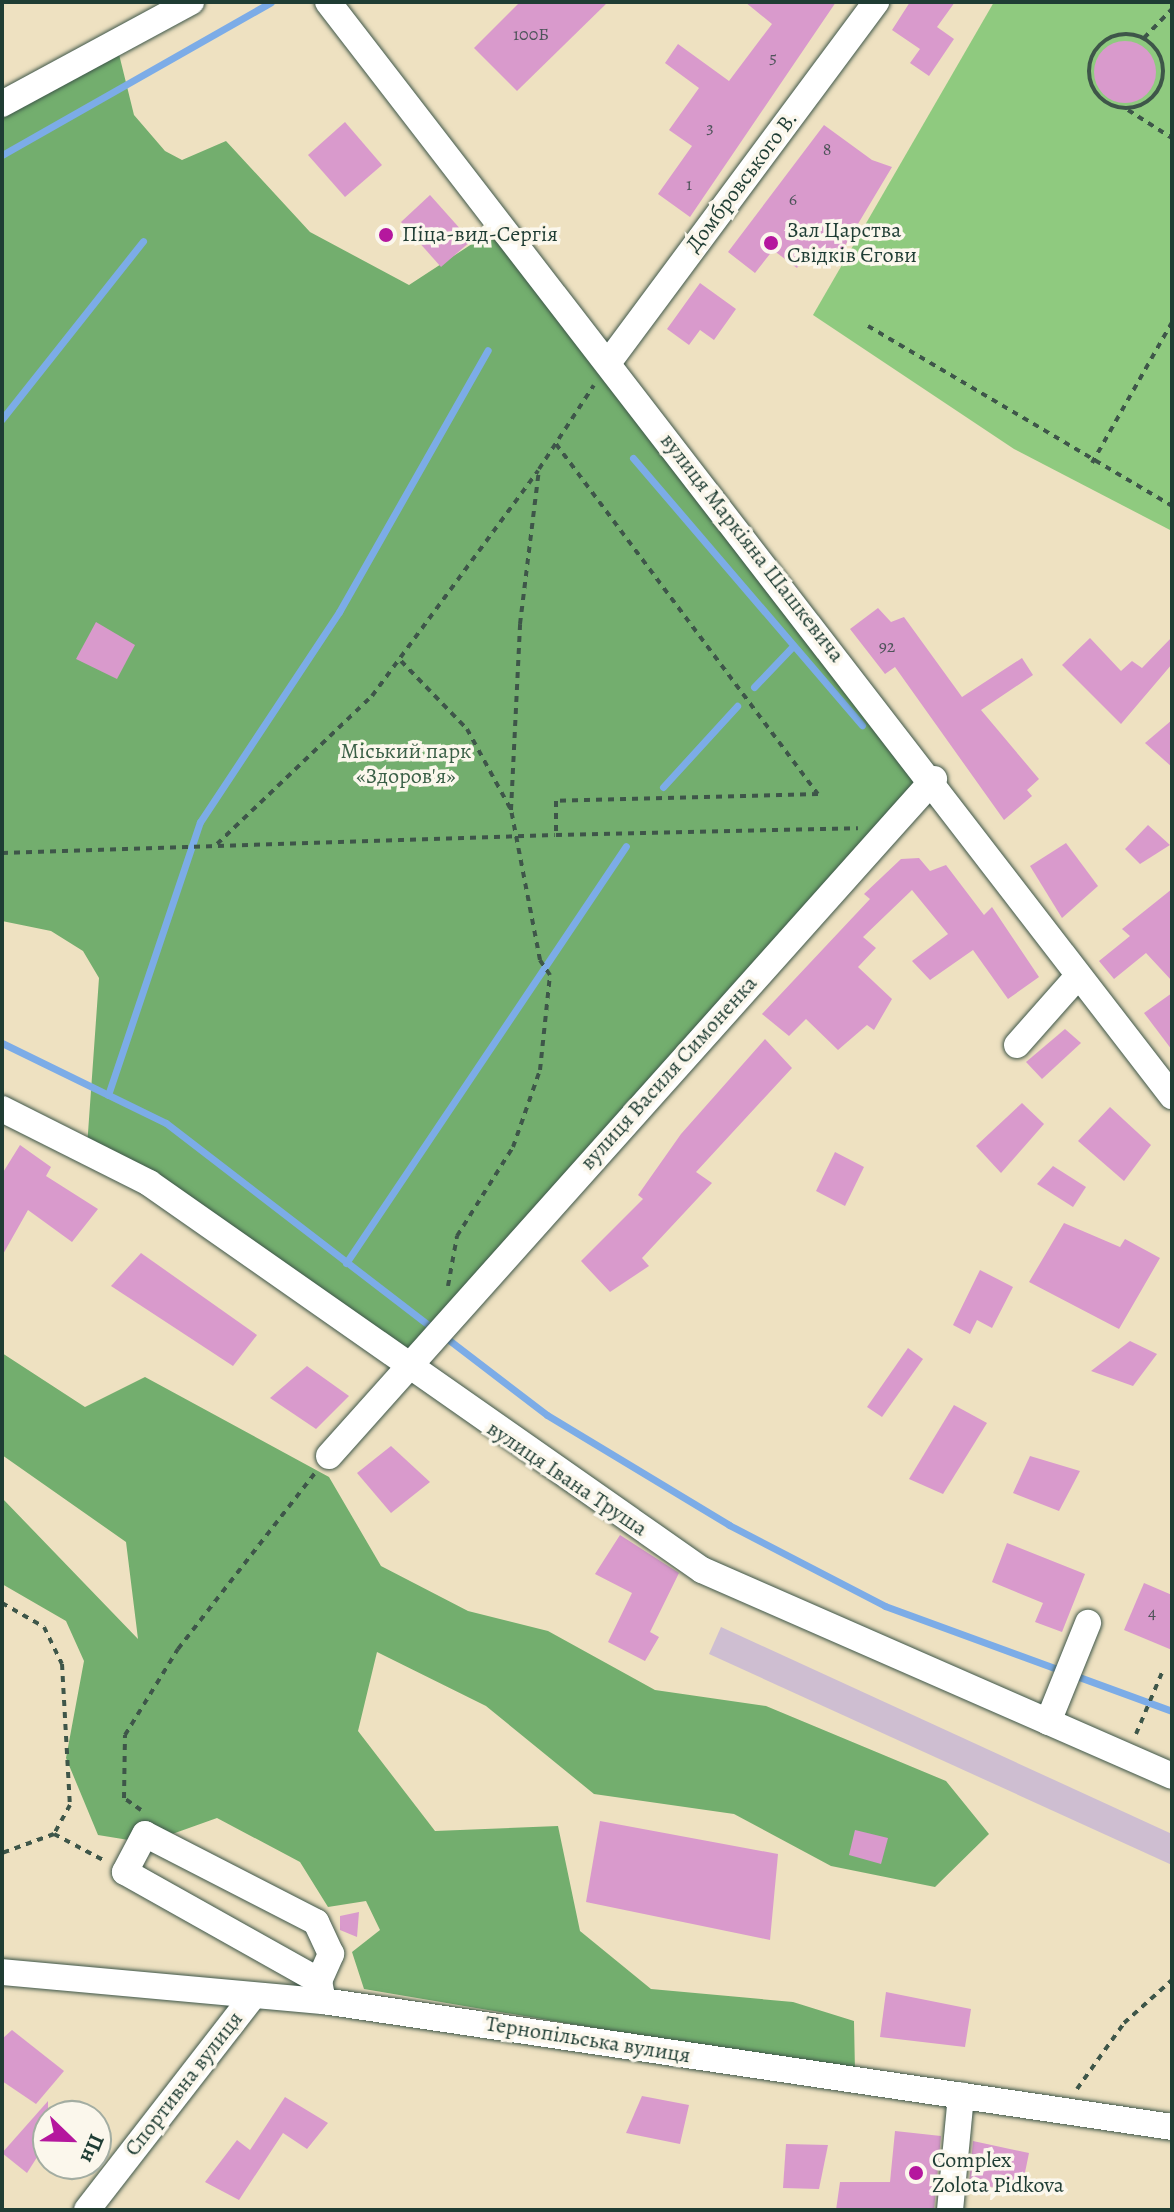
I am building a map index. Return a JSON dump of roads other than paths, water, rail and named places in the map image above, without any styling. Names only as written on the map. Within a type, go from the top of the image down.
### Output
[{"type":"street","points":[[2,104],[191,2]]},
{"type":"street","name":"вулиця Маркіяна Шашкевича","points":[[328,2],[934,779],[1078,976],[1172,1096]]},
{"type":"street","name":"Домбровського В.","points":[[608,363],[876,2]]},
{"type":"street","name":"вулиця Василя Симоненка","points":[[329,1456],[409,1371],[428,1341],[934,779]]},
{"type":"street","points":[[1017,1045],[1078,976]]},
{"type":"street","name":"вулиця Івана Труша","points":[[2,1109],[149,1183],[409,1371],[702,1570],[1172,1776]]},
{"type":"street","points":[[1048,1722],[1088,1623]]},
{"type":"street","points":[[145,1834],[316,1922],[331,1954],[321,1991],[125,1872],[145,1834]]},
{"type":"street","name":"Тернопільська вулиця","points":[[2,1972],[252,1997],[321,1991],[961,2096],[1172,2127]]},
{"type":"street","name":"Спортивна вулиця","points":[[87,2210],[252,1997]]},
{"type":"street","points":[[950,2210],[961,2096]]},
{"type":"waterway","points":[[2,155],[271,2]]},
{"type":"waterway","points":[[2,419],[143,241]]},
{"type":"waterway","points":[[108,1095],[200,822],[339,612],[488,350]]},
{"type":"waterway","points":[[633,458],[862,725]]},
{"type":"waterway","points":[[754,687],[793,646]]},
{"type":"waterway","points":[[663,787],[737,706]]},
{"type":"waterway","points":[[346,1263],[626,846]]},
{"type":"waterway","points":[[2,1043],[166,1123],[435,1330]]},
{"type":"waterway","points":[[445,1337],[547,1415],[729,1525],[885,1606],[1172,1711]]},
{"type":"place","name":"Піца-вид-Сергія","points":[[386,235]]},
{"type":"place","name":"Зал Царства Свідків Єгови","points":[[771,243]]},
{"type":"place","name":"Complex Zolota Pidkova","points":[[916,2173]]},
{"type":"park label","name":"Міський парк «Здоров'я»","points":[[406,764]]}]
